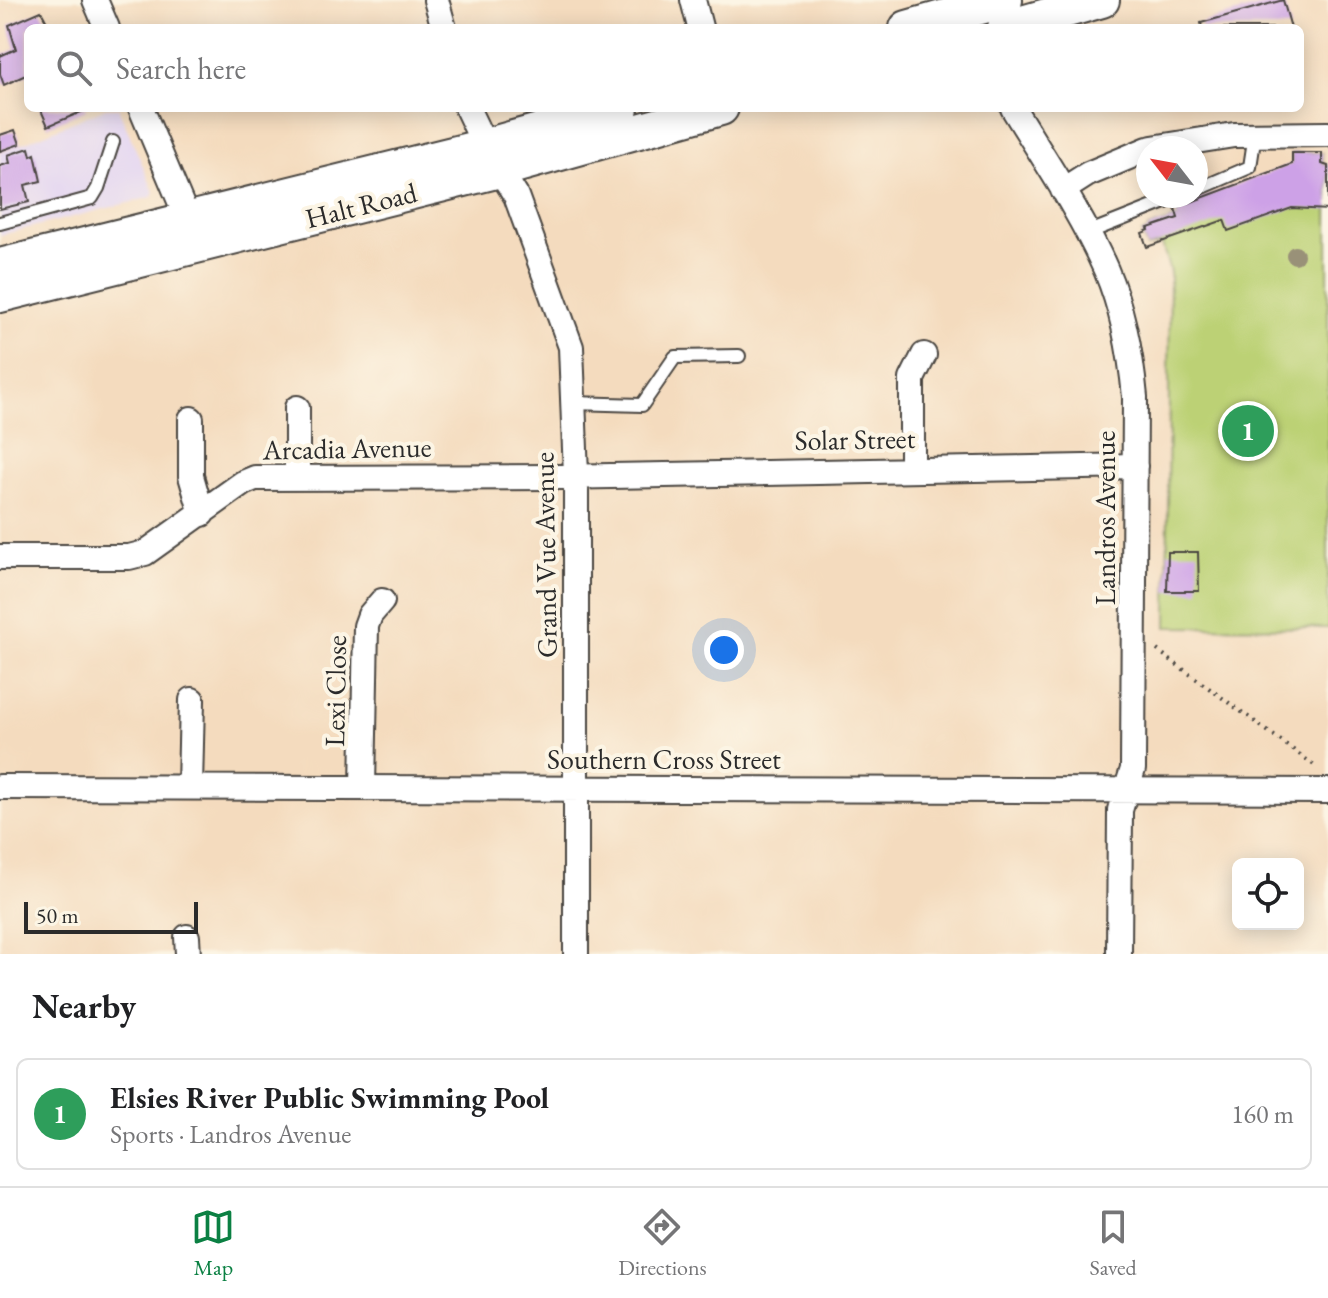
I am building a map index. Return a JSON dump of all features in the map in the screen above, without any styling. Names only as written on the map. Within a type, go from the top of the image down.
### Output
[{"type":"street","points":[[95,0],[105,24]]},
{"type":"street","points":[[436,0],[443,24]]},
{"type":"street","points":[[693,0],[699,24]]},
{"type":"street","points":[[923,24],[1005,0]]},
{"type":"street","points":[[1019,24],[1102,0]]},
{"type":"street","points":[[143,112],[194,232]]},
{"type":"street","name":"Grand Vue Avenue","points":[[469,112],[518,202],[568,337],[572,356],[576,475],[576,954]]},
{"type":"street","name":"Halt Road","points":[[492,158],[611,112]]},
{"type":"street","name":"Halt Road","points":[[0,266],[194,232],[492,158],[703,112]]},
{"type":"street","name":"Landros Avenue","points":[[1015,112],[1063,190],[1106,272],[1126,335],[1135,397],[1133,769],[1120,810],[1119,954]]},
{"type":"street","points":[[1208,138],[1328,134]]},
{"type":"street","points":[[1063,190],[1088,174],[1136,155]]},
{"type":"street","name":"Halt Road","points":[[0,295],[194,232]]},
{"type":"street","points":[[912,468],[912,379],[924,355]]},
{"type":"street","points":[[297,408],[297,476]]},
{"type":"street","points":[[191,419],[191,476],[202,514]]},
{"type":"street","name":"Solar Street","points":[[576,475],[1135,466]]},
{"type":"street","name":"Arcadia Avenue","points":[[0,557],[129,557],[145,553],[249,480],[297,476],[576,475]]},
{"type":"street","name":"Lexi Close","points":[[363,788],[366,626],[370,615],[382,601]]},
{"type":"street","points":[[190,787],[192,700]]},
{"type":"street","name":"Southern Cross Street","points":[[0,787],[1127,790],[1327,782]]},
{"type":"lane","points":[[1208,185],[1250,167],[1255,134]]},
{"type":"lane","points":[[0,223],[92,198],[113,142]]},
{"type":"lane","points":[[1087,233],[1151,208]]},
{"type":"lane","points":[[573,403],[642,405],[675,357],[739,356]]},
{"type":"path","points":[[1149,644],[1327,782]]},
{"type":"shaded area","points":[[97,112],[120,112],[154,192],[152,197],[0,235],[0,153]]},
{"type":"green space","points":[[1292,153],[1322,153],[1322,164],[1328,166],[1328,628],[1167,627],[1170,272],[1162,244],[1147,247],[1142,233],[1200,208],[1208,208],[1208,204],[1292,165]]},
{"type":"building","points":[[1283,0],[1290,24],[1201,24]]},
{"type":"building","points":[[41,11],[48,24],[24,24],[24,76],[4,85],[0,74],[0,56],[16,49],[9,25]]},
{"type":"building","points":[[42,112],[81,112],[48,126]]},
{"type":"building","points":[[15,130],[20,144],[0,151],[0,135]]},
{"type":"building","points":[[29,148],[31,156],[35,154],[41,181],[25,185],[29,202],[0,209],[0,166],[10,163],[8,155]]},
{"type":"building","points":[[1292,153],[1322,153],[1322,164],[1328,166],[1328,210],[1292,208],[1228,231],[1224,220],[1147,247],[1142,233],[1178,218],[1175,208],[1208,208],[1208,196],[1292,164]]},
{"type":"building","points":[[1168,552],[1198,552],[1199,591],[1167,591]]},
{"type":"place","name":"Elsies River Public Swimming Pool","points":[[1248,431]]}]
